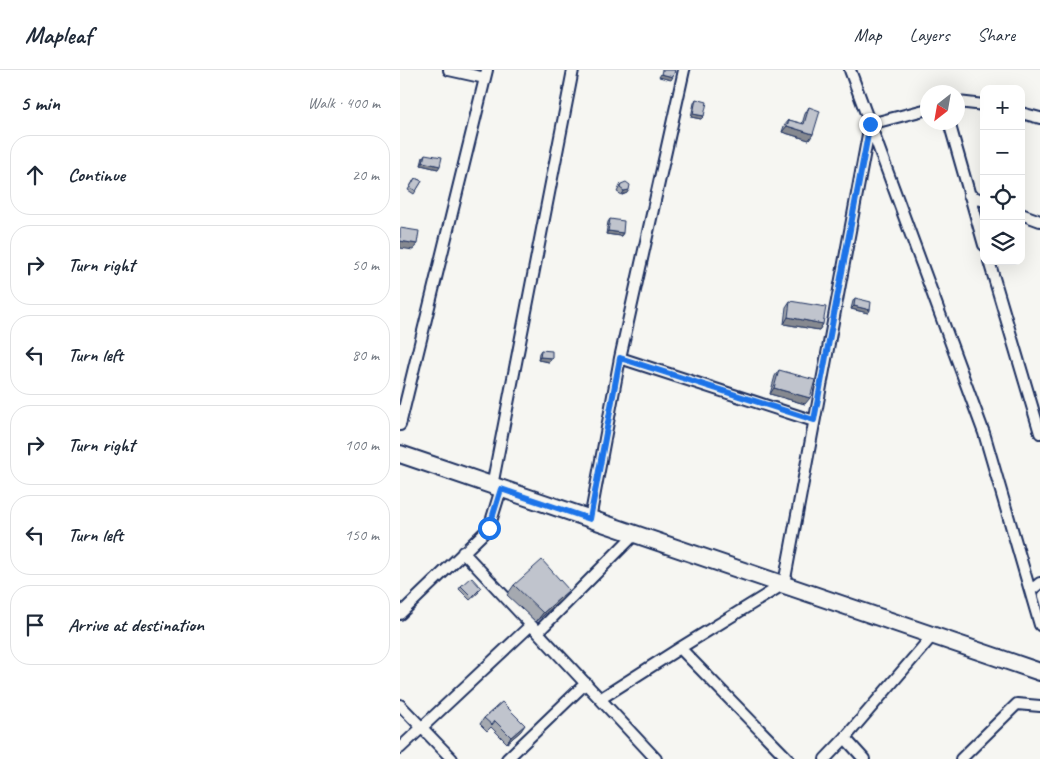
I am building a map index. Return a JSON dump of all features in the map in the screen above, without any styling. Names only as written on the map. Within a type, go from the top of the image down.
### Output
[{"type":"main road","points":[[400,454],[1040,672]]},
{"type":"street","points":[[400,425],[486,74],[449,70]]},
{"type":"street","points":[[400,614],[489,528],[573,70]]},
{"type":"street","points":[[590,519],[620,358],[684,70]]},
{"type":"street","points":[[850,70],[984,433],[1040,625]]},
{"type":"street","points":[[965,103],[980,105]]},
{"type":"street","points":[[870,124],[920,111]]},
{"type":"street","points":[[1025,114],[1040,118]]},
{"type":"street","points":[[600,699],[784,584],[870,124]]},
{"type":"street","points":[[951,130],[980,232]]},
{"type":"street","points":[[969,195],[980,199]]},
{"type":"street","points":[[1025,215],[1040,221]]},
{"type":"street","points":[[989,265],[1040,433]]},
{"type":"street","points":[[620,358],[814,420]]},
{"type":"street","points":[[400,748],[635,534]]},
{"type":"street","points":[[463,552],[656,759]]},
{"type":"street","points":[[1030,591],[1040,583]]},
{"type":"street","points":[[825,759],[933,635]]},
{"type":"street","points":[[680,648],[788,759]]},
{"type":"street","points":[[507,759],[586,683]]},
{"type":"street","points":[[961,759],[1017,704],[1040,706]]},
{"type":"street","points":[[400,705],[452,759]]},
{"type":"street","points":[[845,738],[864,759]]},
{"type":"building","points":[[662,70],[675,70],[673,77],[661,74]]},
{"type":"building","points":[[696,99],[707,102],[704,116],[693,114]]},
{"type":"building","points":[[809,107],[820,111],[813,134],[787,126],[789,120],[804,124]]},
{"type":"building","points":[[425,154],[442,157],[440,166],[423,162]]},
{"type":"building","points":[[415,178],[422,181],[416,191],[410,187]]},
{"type":"building","points":[[626,182],[630,185],[629,190],[624,191],[620,188],[621,184]]},
{"type":"building","points":[[610,219],[624,221],[623,233],[608,231]]},
{"type":"building","points":[[400,228],[419,231],[417,244],[400,241]]},
{"type":"building","points":[[855,298],[871,302],[870,310],[854,306]]},
{"type":"building","points":[[790,301],[826,307],[823,324],[788,317]]},
{"type":"building","points":[[541,350],[552,351],[552,358],[540,357]]},
{"type":"building","points":[[779,370],[815,380],[810,398],[774,388]]},
{"type":"building","points":[[542,560],[569,590],[543,613],[514,585]]},
{"type":"building","points":[[471,577],[481,588],[472,597],[461,586]]},
{"type":"building","points":[[502,702],[525,725],[511,737],[495,721],[492,725],[484,718]]},
{"type":"route","points":[[489,528],[501,489],[590,519],[620,358],[814,420],[870,124]]}]
